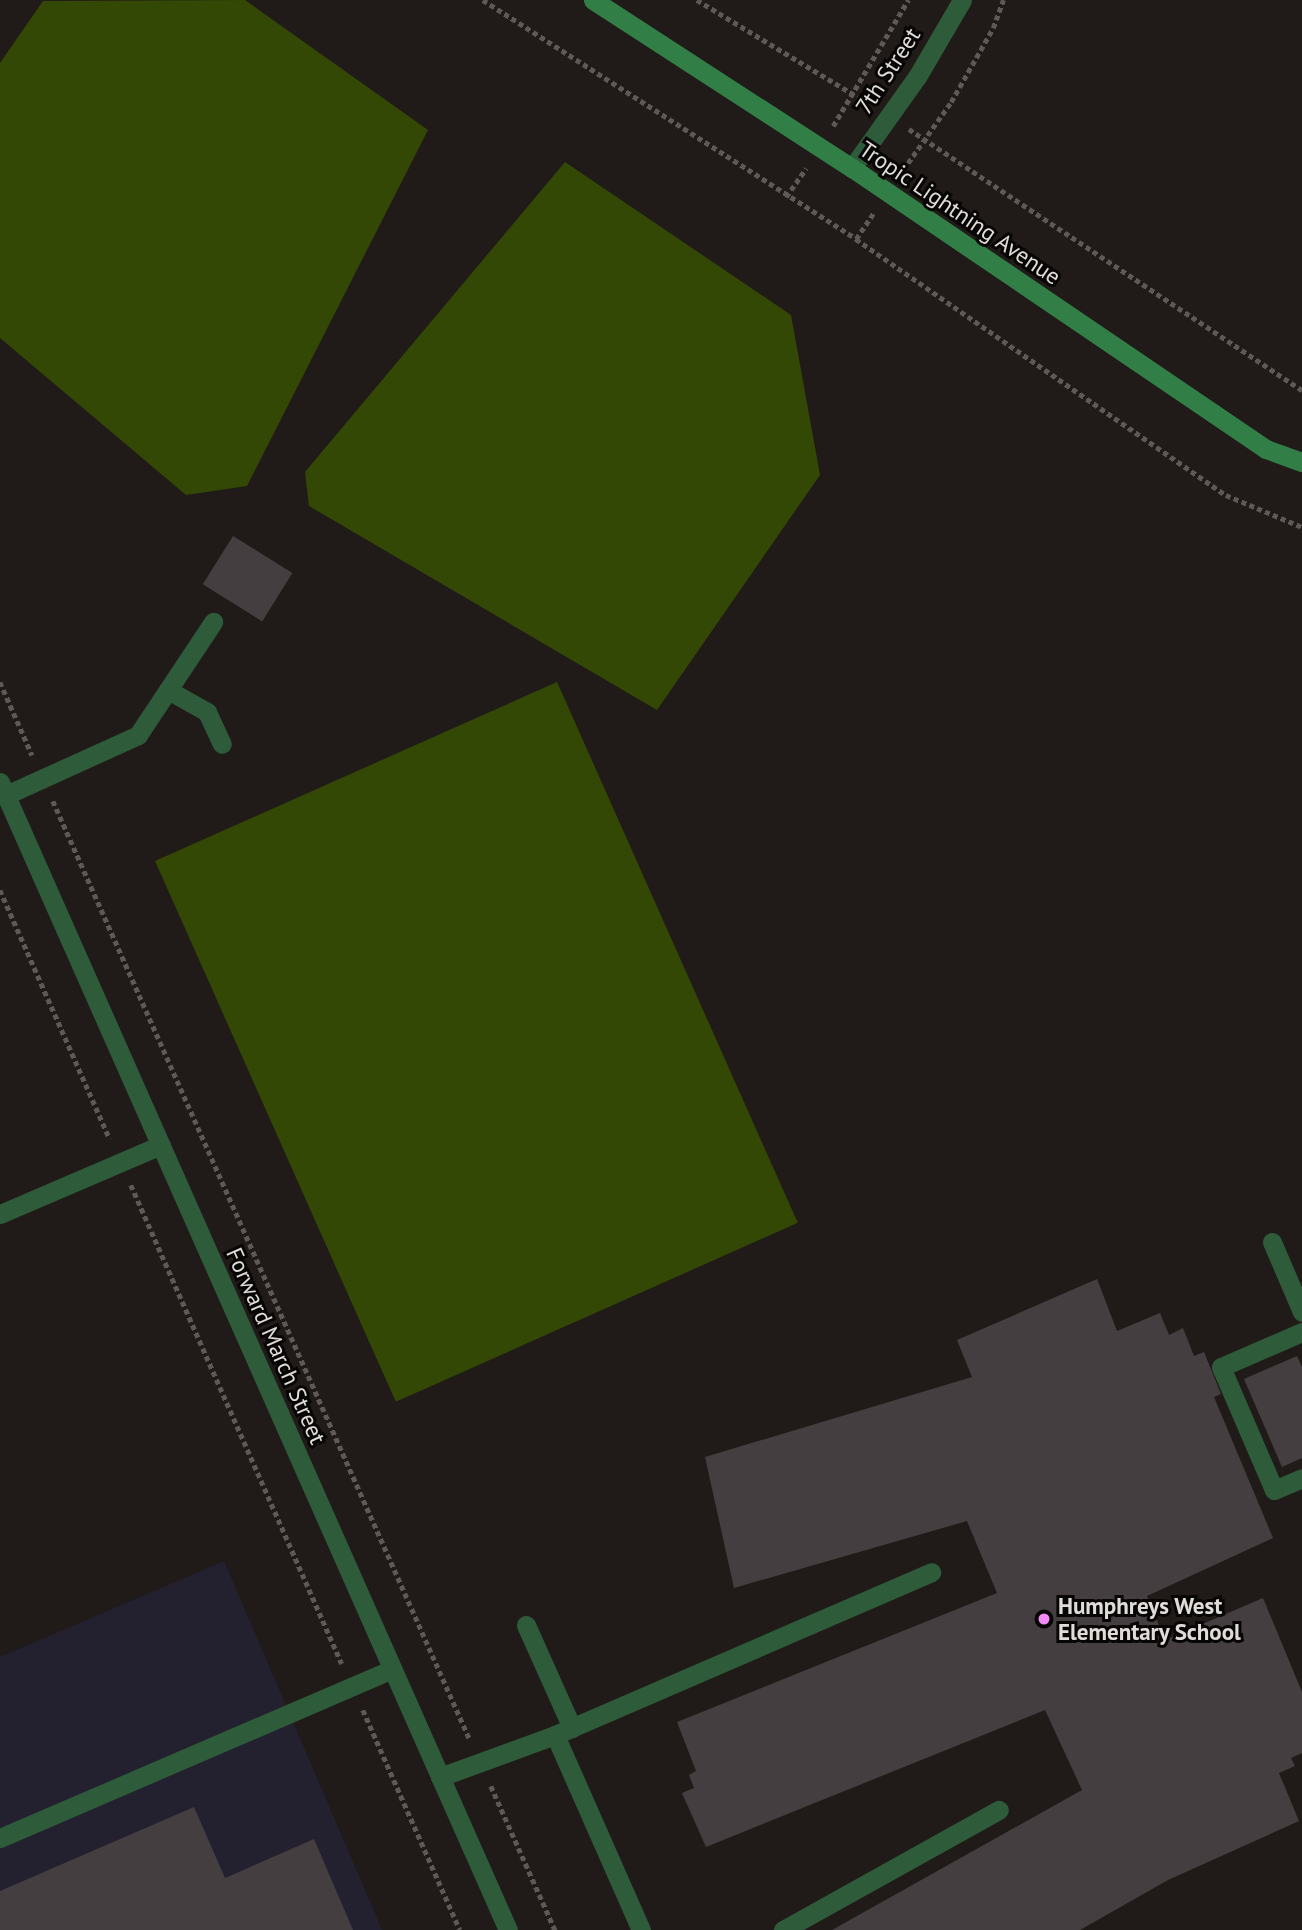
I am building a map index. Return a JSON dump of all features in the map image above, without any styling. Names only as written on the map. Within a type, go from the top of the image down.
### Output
[{"type":"main road","name":"Tropic Lightning Avenue","points":[[593,0],[818,149],[852,168],[1266,449],[1302,462]]},
{"type":"street","name":"7th Street","points":[[852,168],[889,116],[961,0]]},
{"type":"street","points":[[3,788],[43,779],[138,735],[212,622]]},
{"type":"street","points":[[168,690],[207,712],[222,744]]},
{"type":"street","name":"Forward March Street","points":[[3,788],[508,1930]]},
{"type":"street","points":[[0,1214],[161,1145]]},
{"type":"street","points":[[1272,1242],[1302,1312]]},
{"type":"street","points":[[1302,1332],[1221,1367],[1274,1490],[1302,1478]]},
{"type":"street","points":[[440,1777],[563,1731],[931,1572]]},
{"type":"street","points":[[526,1625],[563,1731],[641,1930]]},
{"type":"street","points":[[0,1838],[392,1669]]},
{"type":"street","points":[[783,1930],[999,1810]]},
{"type":"path","points":[[482,0],[786,197],[856,239],[1226,495],[1302,527]]},
{"type":"path","points":[[697,0],[925,139],[1302,390]]},
{"type":"path","points":[[786,197],[854,94],[908,0]]},
{"type":"path","points":[[856,239],[925,139],[993,29],[1003,0]]},
{"type":"path","points":[[0,682],[555,1930]]},
{"type":"path","points":[[0,890],[460,1930]]},
{"type":"shaded area","points":[[224,1561],[382,1930],[0,1930],[0,1657]]},
{"type":"green space","points":[[245,0],[428,130],[247,486],[186,495],[0,338],[0,63],[43,1]]},
{"type":"green space","points":[[565,162],[791,315],[820,475],[657,710],[309,506],[305,472]]},
{"type":"green space","points":[[557,682],[798,1223],[396,1402],[155,861]]},
{"type":"building","points":[[233,536],[292,573],[262,621],[203,584]]},
{"type":"building","name":"Humphreys West Elementary School","points":[[1097,1279],[1117,1331],[1160,1313],[1169,1335],[1183,1328],[1194,1356],[1204,1352],[1221,1394],[1214,1397],[1273,1538],[1147,1596],[1165,1640],[1263,1598],[1302,1692],[1302,1753],[1291,1758],[1295,1766],[1279,1773],[1299,1821],[1168,1880],[1080,1930],[832,1930],[1082,1790],[1045,1710],[706,1847],[682,1793],[694,1788],[689,1775],[696,1771],[677,1722],[997,1593],[967,1521],[734,1588],[705,1457],[972,1377],[957,1340]]},
{"type":"building","points":[[1297,1356],[1302,1367],[1302,1458],[1282,1467],[1244,1379]]},
{"type":"building","points":[[194,1807],[225,1878],[314,1839],[353,1930],[0,1930],[0,1891]]},
{"type":"place","name":"Humphreys West Elementary School","points":[[1044,1619]]}]
